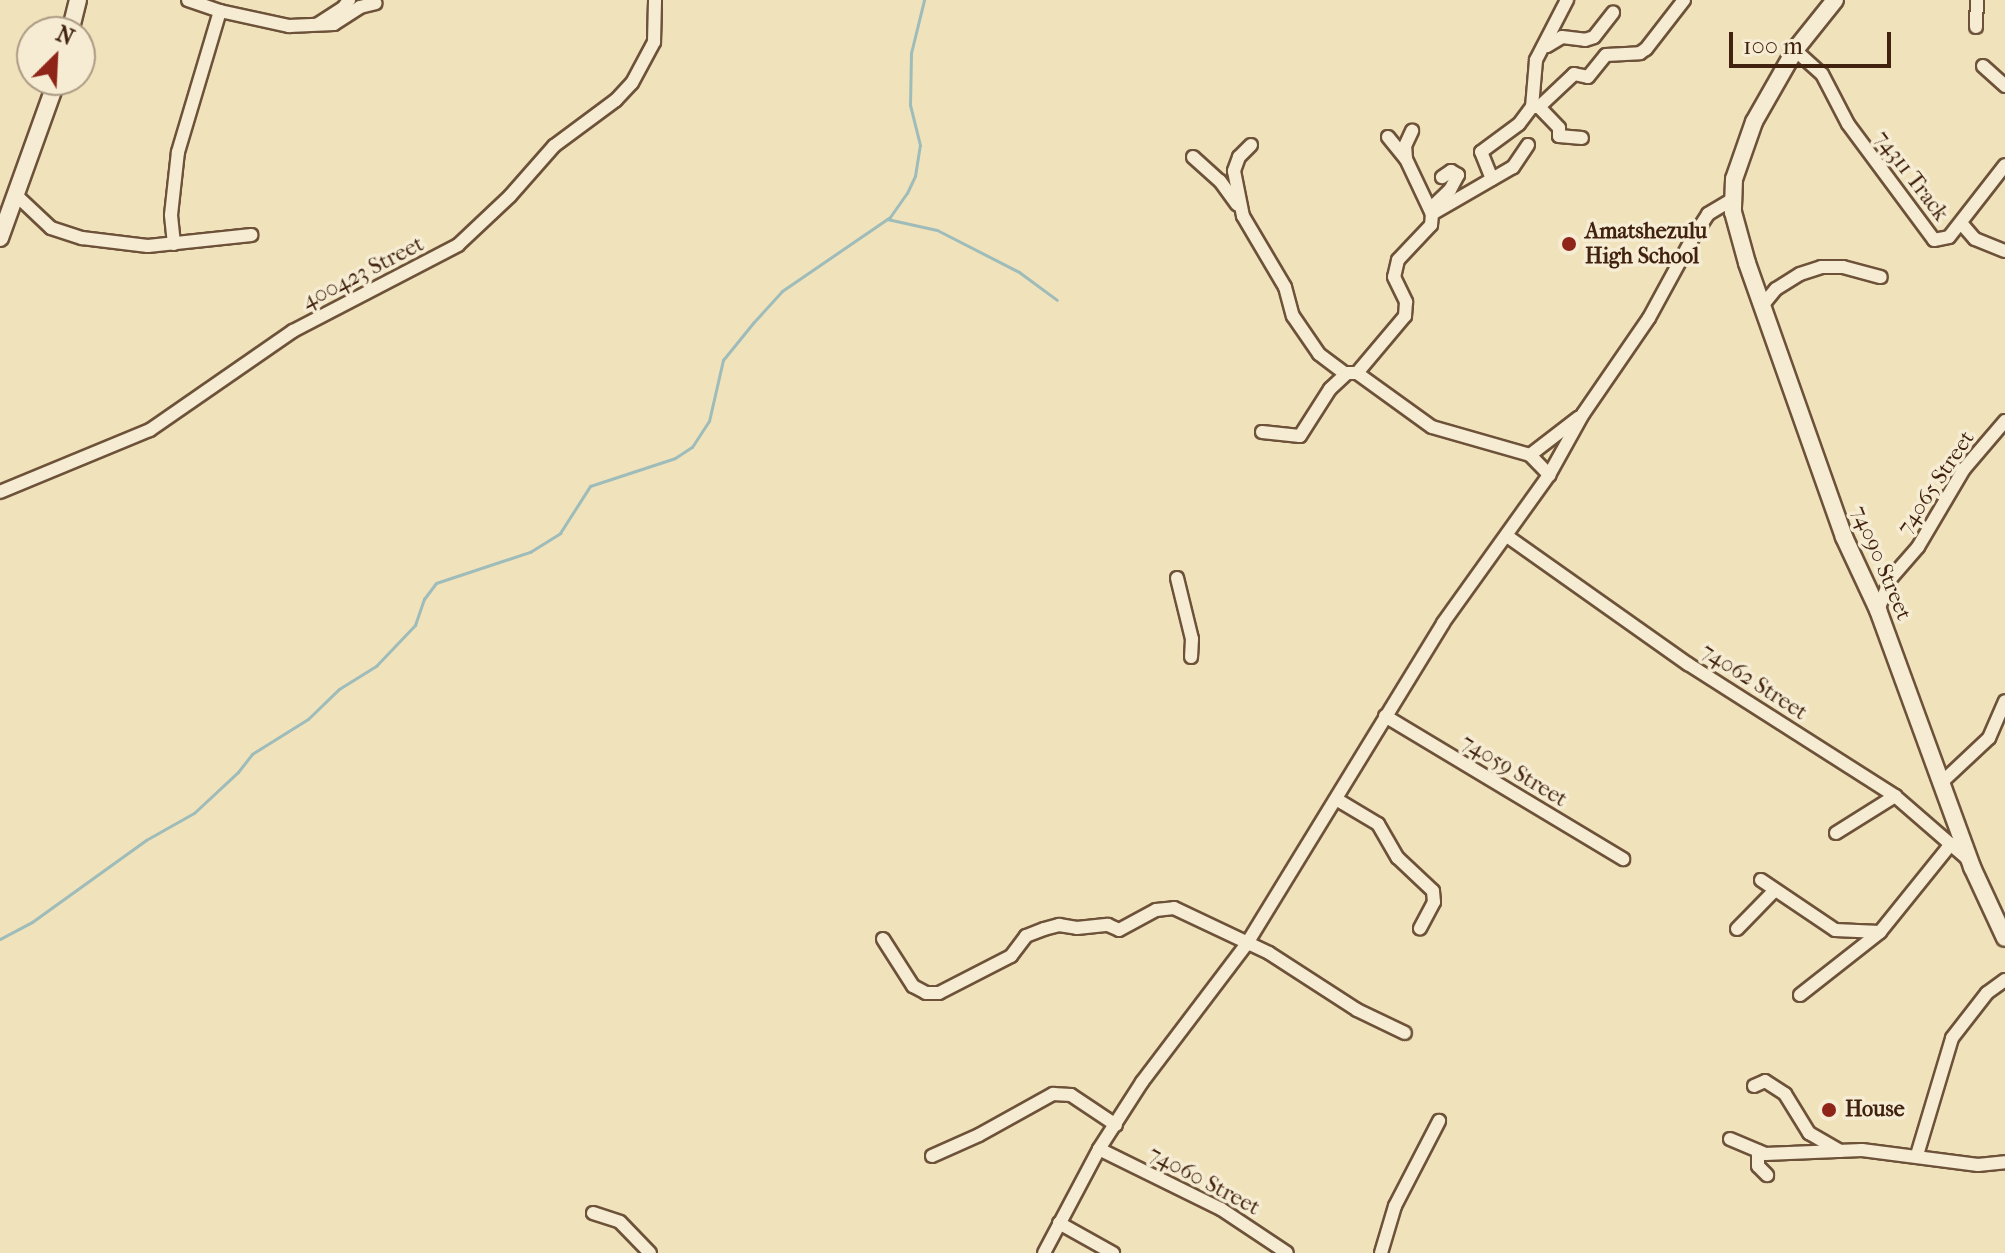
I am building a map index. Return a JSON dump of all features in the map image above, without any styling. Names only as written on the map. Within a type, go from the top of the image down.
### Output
[{"type":"street","points":[[188,0],[220,11],[289,26],[334,24],[360,7],[376,3]]},
{"type":"street","points":[[315,26],[343,8],[349,0]]},
{"type":"street","name":"400423 Street","points":[[0,492],[150,430],[293,331],[458,245],[510,196],[554,146],[616,100],[632,83],[654,42],[655,0]]},
{"type":"street","points":[[1567,0],[1533,71],[1536,107],[1559,128],[1559,136],[1582,138]]},
{"type":"street","points":[[1492,179],[1480,156],[1481,152],[1501,140],[1574,74],[1588,77],[1606,55],[1640,53],[1646,49],[1684,0]]},
{"type":"street","points":[[1044,1253],[1099,1149],[1142,1082],[1246,945],[1443,623],[1549,475],[1583,414],[1649,318],[1708,214],[1731,200],[1739,161],[1754,122],[1795,50],[1835,0]]},
{"type":"street","points":[[1976,27],[1977,0]]},
{"type":"street","points":[[174,244],[171,215],[178,152],[220,11]]},
{"type":"street","points":[[1541,50],[1564,37],[1585,40],[1594,37],[1613,13]]},
{"type":"street","points":[[1559,18],[1564,37]]},
{"type":"street","name":"74311 Track","points":[[1795,50],[1822,74],[1848,124],[1934,240],[1949,237],[2005,165]]},
{"type":"street","points":[[1983,66],[2005,86]]},
{"type":"street","points":[[0,238],[51,96]]},
{"type":"street","points":[[1406,159],[1405,146],[1412,131]]},
{"type":"street","points":[[1262,432],[1300,436],[1330,389],[1352,373],[1405,316],[1406,302],[1394,277],[1398,260],[1431,225],[1431,211],[1406,159],[1388,137]]},
{"type":"street","points":[[1239,205],[1236,163],[1251,145]]},
{"type":"street","points":[[1431,211],[1513,167],[1528,145]]},
{"type":"street","points":[[1193,157],[1220,181],[1239,205],[1285,287],[1293,316],[1327,363],[1352,373],[1432,427],[1530,455],[1549,475]]},
{"type":"street","points":[[1431,211],[1450,190],[1458,175],[1451,171],[1442,177]]},
{"type":"street","points":[[16,195],[41,221],[62,233],[124,244],[174,244],[251,235]]},
{"type":"street","name":"74090 Street","points":[[1731,200],[1762,306],[1844,537],[1878,610],[1972,867],[2005,938]]},
{"type":"street","points":[[1961,223],[1975,239],[2005,251]]},
{"type":"street","points":[[1762,306],[1776,289],[1800,274],[1821,267],[1843,267],[1881,277]]},
{"type":"street","points":[[1530,455],[1583,414]]},
{"type":"street","name":"74065 Street","points":[[1878,610],[1891,578],[1918,547],[1964,469],[2005,421]]},
{"type":"street","name":"74062 Street","points":[[1507,536],[1688,664],[1895,796],[1925,818],[1972,867]]},
{"type":"street","points":[[1177,578],[1192,639],[1191,657]]},
{"type":"street","points":[[1941,783],[1989,738],[2005,701]]},
{"type":"street","name":"74059 Street","points":[[1385,716],[1623,859]]},
{"type":"street","points":[[1836,833],[1895,796]]},
{"type":"street","points":[[1336,799],[1378,824],[1398,858],[1433,891],[1434,902],[1420,928]]},
{"type":"street","points":[[1925,818],[1952,813]]},
{"type":"street","points":[[1800,995],[1880,932],[1951,844]]},
{"type":"street","points":[[1761,880],[1835,930],[1880,932]]},
{"type":"street","points":[[1737,929],[1775,890]]},
{"type":"street","points":[[883,939],[913,986],[926,993],[939,993],[1011,956],[1026,936],[1059,925],[1077,928],[1108,925],[1119,930],[1156,910],[1174,908],[1246,945],[1269,953],[1357,1010],[1405,1033]]},
{"type":"street","points":[[1917,1155],[1952,1038],[1987,993],[2005,980]]},
{"type":"street","points":[[1758,1082],[1785,1094],[1809,1133],[1842,1153]]},
{"type":"street","points":[[932,1156],[979,1135],[1053,1094],[1071,1095],[1116,1125]]},
{"type":"street","points":[[1381,1253],[1395,1206],[1439,1121]]},
{"type":"street","points":[[1730,1139],[1758,1151],[1842,1153],[1862,1150],[1978,1165],[2005,1162]]},
{"type":"street","name":"74060 Street","points":[[1099,1149],[1221,1209],[1287,1253]]},
{"type":"street","points":[[1758,1151],[1758,1166],[1767,1175]]},
{"type":"street","points":[[593,1213],[620,1222],[650,1253]]},
{"type":"street","points":[[1059,1223],[1113,1253]]},
{"type":"waterway","points":[[0,939],[32,922],[146,840],[194,813],[238,772],[252,754],[308,719],[339,689],[376,666],[415,625],[424,599],[436,583],[530,552],[560,533],[590,486],[675,458],[692,447],[709,421],[723,360],[753,323],[782,291],[890,217],[907,193],[915,176],[920,145],[910,105],[911,53],[924,0]]},
{"type":"waterway","points":[[887,219],[937,230],[1019,272],[1057,300]]},
{"type":"place","name":"Amatshezulu High School","points":[[1569,244]]},
{"type":"place","name":"House","points":[[1829,1110]]}]
